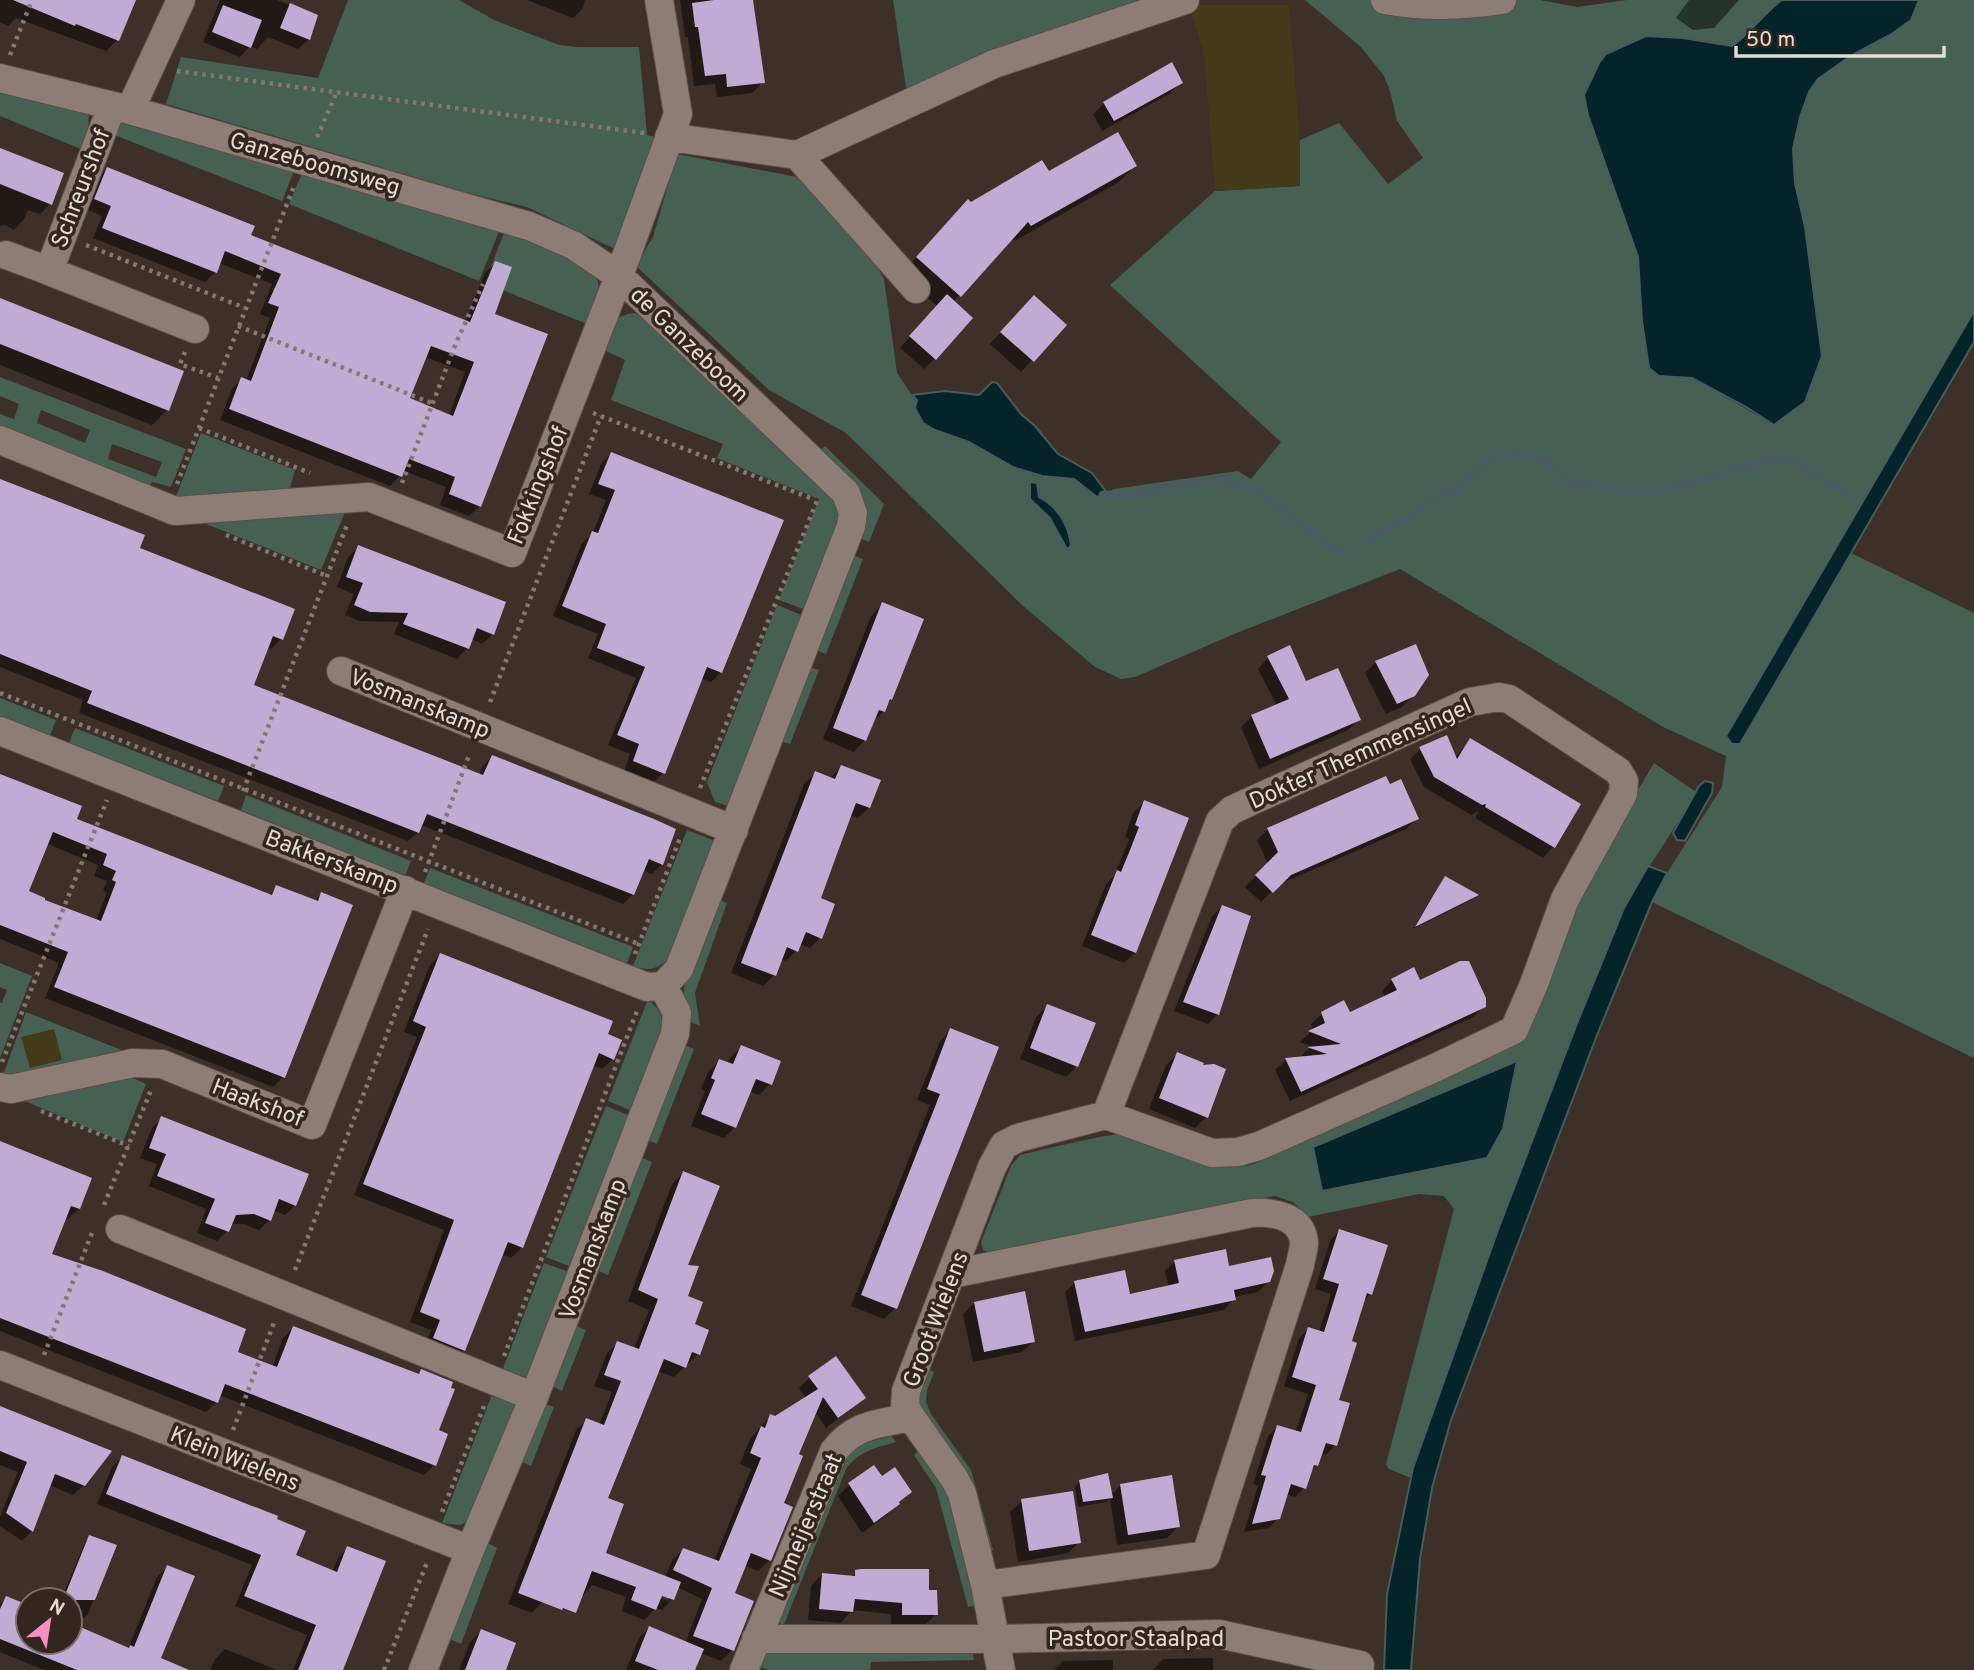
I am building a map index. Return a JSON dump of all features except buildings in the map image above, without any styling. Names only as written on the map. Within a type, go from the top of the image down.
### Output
[{"type":"street","points":[[121,108],[152,67],[181,0]]},
{"type":"street","name":"de Ganzeboom","points":[[659,0],[678,114],[619,276],[846,493],[853,513],[734,830]]},
{"type":"street","points":[[669,136],[797,155],[994,64],[1185,0]]},
{"type":"street","points":[[1385,0],[1406,4],[1447,5],[1502,0]]},
{"type":"street","name":"Ganzeboomsweg","points":[[0,78],[121,108],[529,226],[573,245],[619,276]]},
{"type":"street","name":"Schreurshof","points":[[49,271],[62,235],[121,108]]},
{"type":"street","points":[[797,155],[916,289]]},
{"type":"street","name":"Schreurshof","points":[[6,255],[195,329]]},
{"type":"street","name":"Fokkingshof","points":[[0,440],[175,511],[369,497],[512,553],[619,276]]},
{"type":"street","name":"Vosmanskamp","points":[[341,671],[734,830]]},
{"type":"street","name":"Dokter Themmensingel","points":[[1499,696],[1509,699],[1618,771],[1624,781],[1623,794],[1565,899],[1514,1030],[1348,1107],[1259,1146],[1238,1152],[1212,1153],[1106,1115],[1220,821],[1232,810],[1469,702],[1499,696]]},
{"type":"street","name":"Bakkerskamp","points":[[0,731],[645,983]]},
{"type":"street","points":[[645,983],[679,969],[734,830]]},
{"type":"street","name":"Haakshof","points":[[0,1087],[11,1089],[133,1063],[162,1064],[312,1125],[420,896]]},
{"type":"street","name":"Vosmanskamp","points":[[424,1670],[470,1550],[534,1397],[675,1034],[677,1013],[645,983]]},
{"type":"street","name":"Groot Wielens","points":[[1001,1670],[985,1585],[962,1493],[911,1417],[905,1406],[906,1391],[992,1167],[1004,1145],[1034,1132],[1106,1115]]},
{"type":"street","points":[[952,1274],[1252,1213],[1273,1212],[1287,1218],[1299,1228],[1304,1242],[1300,1265],[1206,1555],[985,1585]]},
{"type":"street","points":[[120,1229],[534,1397]]},
{"type":"street","name":"Klein Wielens","points":[[0,1365],[470,1550]]},
{"type":"street","name":"Nijmeijerstraat","points":[[744,1670],[834,1451],[845,1437],[862,1428],[911,1417]]},
{"type":"street","name":"Pastoor Staalpad","points":[[994,1639],[1219,1634],[1360,1665]]},
{"type":"street","points":[[757,1639],[994,1639]]},
{"type":"path","points":[[0,78],[32,0]]},
{"type":"path","points":[[152,67],[669,136]]},
{"type":"path","points":[[168,508],[285,206],[336,93]]},
{"type":"path","points":[[62,235],[245,308]]},
{"type":"path","points":[[393,507],[456,343],[483,284]]},
{"type":"path","points":[[238,326],[434,404]]},
{"type":"path","points":[[384,1670],[437,1538],[438,1521],[645,983],[639,944],[817,500],[570,404]]},
{"type":"path","points":[[224,1454],[284,1296],[420,896],[429,862],[601,416]]},
{"type":"path","points":[[199,428],[320,478]]},
{"type":"path","points":[[230,821],[357,498]]},
{"type":"path","points":[[217,532],[327,576]]},
{"type":"path","points":[[0,693],[639,944]]},
{"type":"path","points":[[0,1068],[116,776]]},
{"type":"path","points":[[29,1106],[129,1146]]},
{"type":"green space","points":[[348,0],[459,0],[494,20],[559,45],[639,47],[647,135],[655,137],[636,201],[615,249],[527,207],[472,194],[166,104],[181,57],[318,78]]},
{"type":"green space","points":[[893,0],[1152,0],[907,95]]},
{"type":"green space","points":[[1305,0],[1540,0],[1577,7],[1627,0],[1782,0],[1732,46],[1683,38],[1646,36],[1606,54],[1584,95],[1588,115],[1638,257],[1642,321],[1649,368],[1659,376],[1692,378],[1774,425],[1805,402],[1822,356],[1805,227],[1795,183],[1793,149],[1809,92],[1818,79],[1852,55],[1890,35],[1911,20],[1919,0],[1974,0],[1974,311],[1726,736],[1740,744],[1851,553],[1974,613],[1974,1058],[1652,902],[1667,873],[1722,787],[1726,756],[1663,727],[1400,569],[1234,634],[1135,677],[1121,679],[1095,667],[1022,605],[846,433],[769,390],[636,266],[653,237],[677,154],[802,178],[877,266],[884,279],[897,373],[935,430],[969,442],[1013,467],[1042,476],[1073,479],[1097,497],[1114,489],[1238,471],[1251,479],[1281,442],[1110,285],[1215,191],[1300,186],[1300,140],[1339,123],[1388,184],[1423,158],[1397,121],[1384,76],[1361,47]]},
{"type":"green space","points":[[0,89],[89,114],[88,132],[81,149],[0,116]]},
{"type":"green space","points":[[117,122],[294,171],[282,201],[112,134]]},
{"type":"green space","points":[[302,173],[500,229],[479,281],[289,204]]},
{"type":"green space","points":[[505,230],[558,251],[594,274],[598,282],[598,292],[587,324],[485,283]]},
{"type":"green space","points":[[634,313],[645,317],[834,498],[840,511],[839,524],[806,610],[779,600],[819,499],[717,458],[723,444],[611,400],[625,360],[600,348],[616,320]]},
{"type":"green space","points":[[0,377],[186,449],[171,487],[152,482],[147,491],[0,434],[0,414],[14,419],[19,404],[0,396]],"holes":[[[41,410],[90,430],[85,443],[37,423]],[[112,444],[162,462],[156,477],[108,459]]]},
{"type":"green space","points":[[201,433],[295,470],[290,489],[174,501]]},
{"type":"green space","points":[[825,446],[884,504],[869,542],[858,537],[818,452]]},
{"type":"green space","points":[[345,512],[321,570],[194,519]]},
{"type":"green space","points":[[850,554],[863,559],[826,654],[816,650]]},
{"type":"green space","points":[[777,605],[804,616],[729,806],[715,802],[707,782]]},
{"type":"green space","points":[[806,666],[819,670],[790,744],[781,741]]},
{"type":"green space","points":[[0,698],[56,720],[50,736],[0,716]]},
{"type":"green space","points":[[75,728],[224,786],[218,801],[69,743]]},
{"type":"green space","points":[[1654,763],[1696,792],[1624,908],[1498,1230],[1411,1478],[1389,1469],[1386,1464],[1454,1209],[1444,1196],[1419,1194],[1308,1217],[1293,1202],[1275,1196],[988,1252],[983,1250],[981,1242],[1011,1166],[1020,1155],[1126,1134],[1203,1163],[1235,1167],[1254,1164],[1522,1038],[1582,884]]},
{"type":"green space","points":[[246,795],[411,861],[405,876],[241,810]]},
{"type":"green space","points":[[687,830],[715,841],[668,959],[652,968],[633,966]]},
{"type":"green space","points":[[430,868],[633,947],[627,963],[424,883]]},
{"type":"green space","points":[[715,899],[727,903],[695,993],[700,1026],[688,1021],[683,998],[685,980]]},
{"type":"green space","points":[[0,963],[32,976],[0,1058],[0,1003],[7,990],[0,987]]},
{"type":"green space","points":[[648,999],[658,1009],[664,1024],[635,1112],[608,1101]]},
{"type":"green space","points":[[26,1012],[134,1055],[1,1081]]},
{"type":"green space","points":[[684,1045],[694,1049],[657,1144],[647,1140]]},
{"type":"green space","points":[[130,1074],[146,1084],[123,1142],[22,1100]]},
{"type":"green space","points":[[606,1106],[633,1117],[574,1268],[546,1257]]},
{"type":"green space","points":[[640,1157],[652,1162],[608,1275],[596,1270]]},
{"type":"green space","points":[[544,1263],[572,1273],[530,1378],[502,1371]]},
{"type":"green space","points":[[574,1325],[586,1330],[562,1391],[550,1385]]},
{"type":"green space","points":[[928,1369],[934,1372],[927,1390],[926,1402],[931,1414],[971,1470],[993,1550],[986,1552],[919,1407],[918,1394]]},
{"type":"green space","points":[[493,1392],[520,1405],[469,1521],[460,1525],[442,1523]]},
{"type":"green space","points":[[543,1403],[554,1407],[531,1466],[520,1461]]},
{"type":"green space","points":[[892,1436],[896,1442],[862,1454],[846,1469],[783,1627],[779,1621],[841,1460],[864,1443]]},
{"type":"green space","points":[[920,1451],[946,1488],[976,1605],[968,1607],[936,1488],[914,1455]]},
{"type":"green space","points":[[488,1543],[497,1548],[461,1644],[450,1639]]},
{"type":"green space","points":[[972,1650],[974,1660],[871,1662],[870,1670],[753,1670],[766,1653]]},
{"type":"sand","points":[[1189,5],[1289,5],[1300,140],[1300,186],[1215,191],[1204,54]]},
{"type":"sand","points":[[54,1029],[62,1060],[30,1068],[21,1037]]},
{"type":"water","points":[[1782,0],[1919,0],[1911,20],[1818,79],[1809,92],[1800,117],[1793,149],[1795,183],[1805,227],[1822,356],[1805,402],[1774,425],[1692,378],[1659,376],[1649,368],[1642,321],[1638,257],[1588,115],[1584,95],[1606,54],[1646,36],[1683,38],[1732,46]]},
{"type":"water","points":[[1974,311],[1974,342],[1740,744],[1732,744],[1726,736]]},
{"type":"water","points":[[992,382],[997,383],[1058,454],[1092,473],[1107,493],[1097,497],[1074,479],[1042,476],[1013,467],[969,442],[923,423],[915,408],[917,400],[912,395],[945,391],[979,395]]},
{"type":"water","points":[[1030,482],[1037,483],[1039,497],[1057,511],[1065,524],[1071,546],[1067,549],[1050,518],[1030,499]]},
{"type":"water","points":[[1705,781],[1713,783],[1712,793],[1685,841],[1677,840],[1673,833],[1699,786]]},
{"type":"water","points":[[1648,866],[1667,873],[1652,902],[1597,1035],[1451,1420],[1432,1488],[1420,1559],[1411,1670],[1384,1670],[1387,1594],[1413,1468],[1498,1230],[1578,1021],[1624,908]]},
{"type":"water","points":[[1517,1061],[1503,1129],[1487,1158],[1322,1191],[1313,1147]]},
{"type":"waterway","points":[[1367,540],[1433,499],[1459,487],[1488,461],[1507,455],[1537,458],[1547,463],[1564,479],[1576,483],[1636,489],[1682,485],[1786,457],[1852,497]]},
{"type":"waterway","points":[[1103,495],[1130,496],[1220,478],[1238,486],[1254,488],[1324,542],[1344,553]]}]
